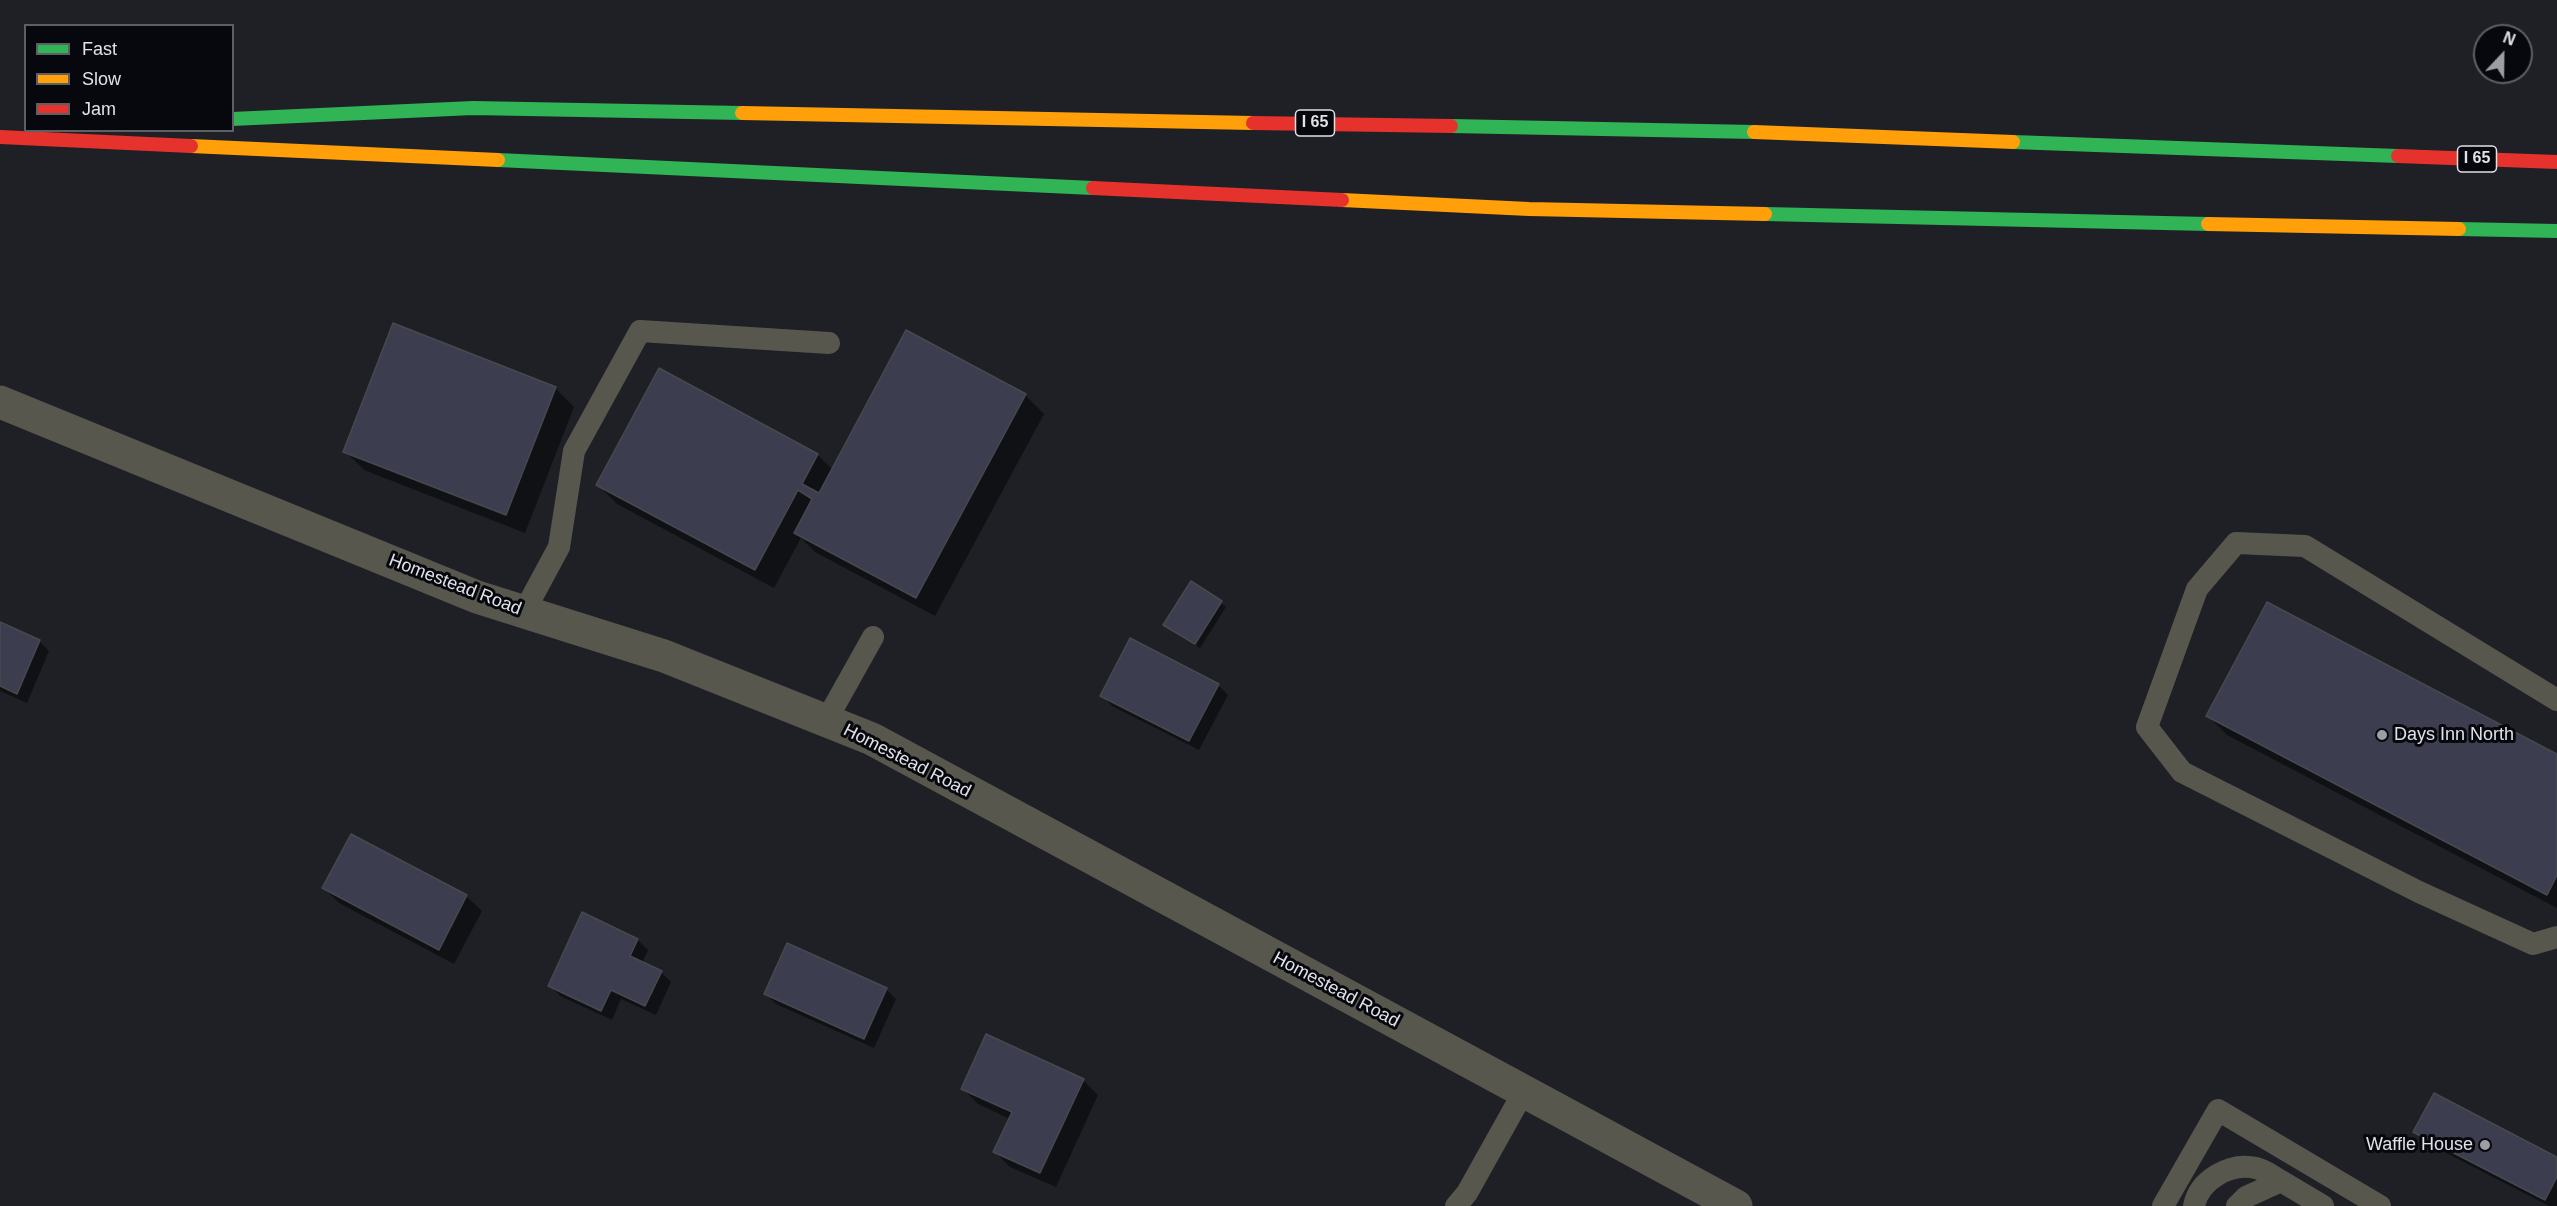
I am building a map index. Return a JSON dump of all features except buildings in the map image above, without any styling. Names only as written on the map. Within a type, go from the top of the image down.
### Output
[{"type":"highway","name":"I 65","points":[[234,119],[485,108],[1758,132],[2557,162]]},
{"type":"highway","points":[[0,129],[24,128]]},
{"type":"highway","points":[[0,137],[1529,209],[2557,231]]},
{"type":"street","name":"Homestead Road","points":[[0,402],[477,597],[664,656],[872,739],[1736,1206]]},
{"type":"lane","points":[[524,612],[559,547],[574,450],[640,331],[829,343]]},
{"type":"lane","points":[[2557,700],[2305,546],[2236,543],[2197,590],[2146,726],[2182,772],[2419,892],[2533,944],[2557,937]]},
{"type":"lane","points":[[826,721],[873,637]]},
{"type":"lane","points":[[1456,1206],[1467,1193],[1524,1091]]},
{"type":"lane","points":[[2163,1206],[2218,1110],[2380,1206]]},
{"type":"lane","points":[[2194,1206],[2196,1196],[2211,1178],[2232,1169],[2256,1168],[2324,1206]]},
{"type":"lane","points":[[2237,1206],[2246,1197],[2282,1181]]},
{"type":"traffic: fast","points":[[234,119],[473,108],[742,113]]},
{"type":"traffic: fast","points":[[1451,126],[1754,132]]},
{"type":"traffic: fast","points":[[2013,142],[2398,156]]},
{"type":"traffic: fast","points":[[498,160],[1093,188]]},
{"type":"traffic: fast","points":[[1765,214],[2208,224]]},
{"type":"traffic: fast","points":[[2459,229],[2557,231]]},
{"type":"traffic: slow","points":[[742,113],[1253,123]]},
{"type":"traffic: slow","points":[[1754,132],[2013,142]]},
{"type":"traffic: slow","points":[[191,146],[498,160]]},
{"type":"traffic: slow","points":[[1342,200],[1529,209],[1765,214]]},
{"type":"traffic: slow","points":[[2208,224],[2459,229]]},
{"type":"traffic: jam","points":[[1253,123],[1451,126]]},
{"type":"traffic: jam","points":[[0,137],[191,146]]},
{"type":"traffic: jam","points":[[2398,156],[2557,162]]},
{"type":"traffic: jam","points":[[1093,188],[1342,200]]},
{"type":"place","name":"Days Inn North","points":[[2382,735]]},
{"type":"place","name":"Waffle House","points":[[2485,1145]]}]
